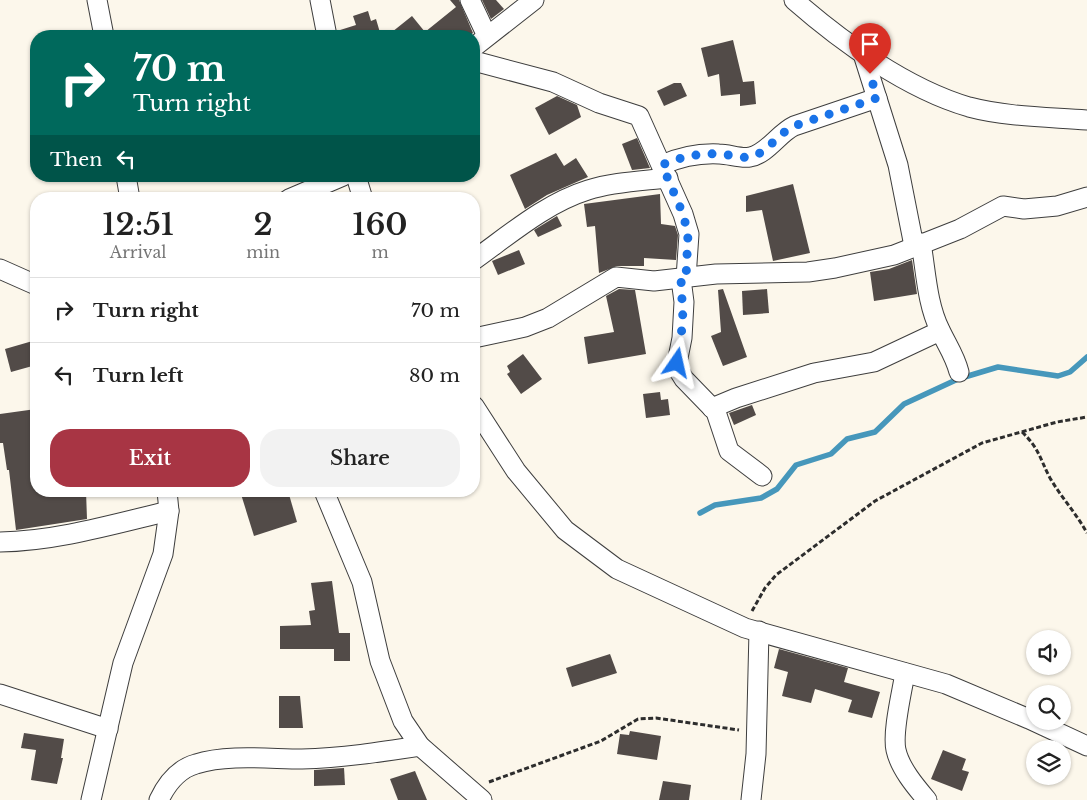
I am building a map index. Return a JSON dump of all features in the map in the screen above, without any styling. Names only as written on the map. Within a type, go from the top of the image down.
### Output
[{"type":"street","points":[[97,0],[103,30]]},
{"type":"street","points":[[320,0],[326,30]]},
{"type":"street","points":[[470,0],[477,30]]},
{"type":"street","points":[[480,41],[534,0]]},
{"type":"street","points":[[794,0],[863,54],[928,90],[969,107],[1024,116],[1087,120]]},
{"type":"street","points":[[863,54],[898,165],[932,309],[940,331],[953,352],[959,372]]},
{"type":"street","points":[[480,64],[553,82],[600,103],[634,114],[643,122],[683,214],[688,234],[683,279],[683,321],[677,363],[684,379],[712,408],[719,419],[729,451],[762,476]]},
{"type":"street","points":[[480,256],[530,220],[574,195],[665,172],[679,158],[718,154],[752,157],[760,154],[782,132],[794,126],[877,98]]},
{"type":"street","points":[[321,192],[335,182]]},
{"type":"street","points":[[480,337],[525,327],[548,318],[616,277],[654,282],[716,274],[808,272],[835,268],[894,255],[960,229],[1003,206],[1024,209],[1057,206],[1087,197]]},
{"type":"street","points":[[0,269],[30,282]]},
{"type":"street","points":[[712,408],[736,398],[814,373],[874,362],[940,331]]},
{"type":"street","points":[[480,415],[516,471],[564,530],[617,569],[752,630],[963,691],[1087,746]]},
{"type":"street","points":[[92,800],[123,662],[163,554],[169,511],[168,497]]},
{"type":"street","points":[[327,497],[362,582],[380,661],[403,721],[420,746],[476,794]]},
{"type":"street","points":[[0,542],[22,542],[62,535],[169,511]]},
{"type":"street","points":[[751,800],[756,732],[752,630]]},
{"type":"street","points":[[905,673],[898,715],[896,750],[914,784],[927,800]]},
{"type":"street","points":[[0,694],[108,729]]},
{"type":"street","points":[[160,800],[172,778],[181,770],[197,763],[234,759],[332,757],[420,746]]},
{"type":"path","points":[[752,630],[765,588],[776,575],[875,501],[982,443],[1087,417]]},
{"type":"path","points":[[1022,432],[1036,446],[1050,477],[1076,512],[1087,533]]},
{"type":"path","points":[[476,794],[601,741],[638,720],[656,718],[756,732]]},
{"type":"building","points":[[450,0],[459,0],[472,30],[427,30],[456,7]]},
{"type":"building","points":[[482,0],[496,0],[504,9],[491,19]]},
{"type":"building","points":[[368,11],[371,21],[376,19],[379,30],[340,30],[356,25],[353,16]]},
{"type":"building","points":[[412,16],[423,30],[394,30]]},
{"type":"building","points":[[733,40],[743,82],[754,81],[756,104],[740,106],[740,94],[721,96],[719,74],[708,77],[701,48]]},
{"type":"building","points":[[674,83],[681,83],[687,96],[664,106],[657,91]]},
{"type":"building","points":[[557,96],[577,105],[581,117],[549,135],[535,108]]},
{"type":"building","points":[[637,138],[650,168],[632,170],[622,144]]},
{"type":"building","points":[[556,153],[564,166],[576,158],[588,177],[547,195],[525,209],[510,175]]},
{"type":"building","points":[[793,184],[810,253],[773,261],[762,210],[746,212],[746,196]]},
{"type":"building","points":[[660,194],[661,224],[675,226],[678,235],[676,260],[644,258],[644,266],[617,266],[599,273],[595,226],[587,227],[584,204]]},
{"type":"building","points":[[557,216],[562,226],[538,237],[534,230]]},
{"type":"building","points":[[519,250],[525,264],[498,275],[492,261]]},
{"type":"building","points":[[912,260],[917,294],[874,301],[870,272],[889,269]]},
{"type":"building","points":[[619,289],[635,290],[646,354],[588,364],[584,337],[614,332],[606,296]]},
{"type":"building","points":[[723,289],[747,357],[723,366],[711,336],[721,332],[718,290]]},
{"type":"building","points":[[767,289],[769,313],[743,315],[742,291]]},
{"type":"building","points":[[30,342],[30,367],[11,372],[5,349]]},
{"type":"building","points":[[523,354],[542,379],[521,394],[507,374],[510,372],[507,366]]},
{"type":"building","points":[[660,392],[661,400],[668,399],[670,415],[646,418],[643,394]]},
{"type":"building","points":[[752,405],[756,415],[734,425],[729,413]]},
{"type":"building","points":[[30,410],[30,497],[86,497],[87,519],[16,530],[9,470],[7,470],[3,443],[0,443],[0,414]]},
{"type":"building","points":[[242,497],[290,497],[297,522],[254,536]]},
{"type":"building","points":[[332,581],[339,633],[350,633],[350,661],[334,661],[334,649],[280,649],[280,626],[311,625],[309,611],[315,610],[311,583]]},
{"type":"building","points":[[779,649],[848,668],[844,682],[880,692],[872,718],[848,712],[852,700],[815,689],[811,703],[782,696],[788,672],[774,668]]},
{"type":"building","points":[[610,654],[617,673],[572,687],[566,668]]},
{"type":"building","points":[[279,696],[300,696],[303,728],[279,728]]},
{"type":"building","points":[[630,731],[661,736],[657,760],[617,754],[620,734],[629,735]]},
{"type":"building","points":[[24,733],[64,739],[61,758],[63,758],[57,784],[31,780],[36,750],[21,748]]},
{"type":"building","points":[[943,750],[966,759],[962,770],[969,772],[962,791],[931,779]]},
{"type":"building","points":[[344,768],[345,785],[314,786],[314,770]]},
{"type":"building","points":[[415,771],[427,800],[398,800],[390,779]]},
{"type":"building","points":[[663,781],[691,785],[689,800],[659,800]]},
{"type":"waterway","points":[[700,513],[715,505],[761,498],[777,489],[796,465],[831,454],[847,439],[875,432],[904,404],[958,379],[998,367],[1058,376],[1070,372],[1087,357]]},
{"type":"route","points":[[677,363],[682,338],[684,302],[681,279],[686,278],[688,234],[683,214],[662,165],[679,158],[694,155],[718,154],[747,158],[760,154],[782,132],[794,126],[877,98],[870,74]]}]
